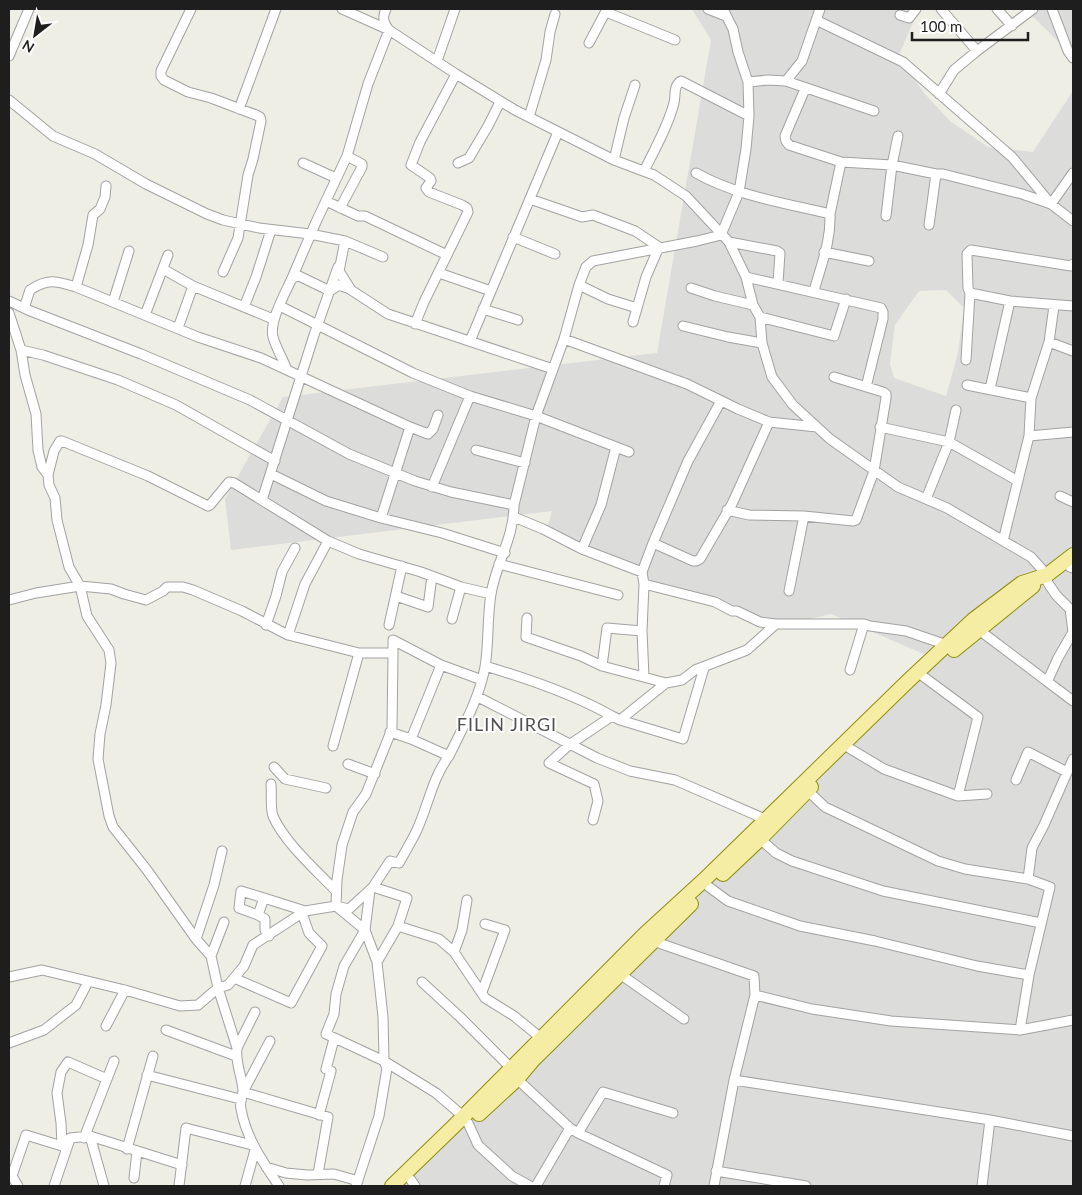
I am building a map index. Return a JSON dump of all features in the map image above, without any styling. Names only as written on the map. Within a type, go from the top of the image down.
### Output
[{"type":"main road","points":[[392,1186],[514,1074],[533,1060],[568,1018],[646,934],[973,620],[1022,583],[1045,576],[1072,563]]},
{"type":"main road","points":[[514,1074],[541,1038],[620,974],[760,839],[849,748],[924,677],[1045,576]]},
{"type":"main road","points":[[410,1184],[466,1120]]},
{"type":"street","points":[[9,56],[29,9]]},
{"type":"street","points":[[191,9],[161,71],[161,76],[164,80],[188,92],[211,98],[260,117],[261,121],[254,159],[248,175],[238,238],[223,272]]},
{"type":"street","points":[[239,109],[276,9]]},
{"type":"street","points":[[345,9],[389,30],[500,102],[614,160],[654,175],[686,196],[729,242],[746,277],[753,304],[760,317],[762,343],[772,377],[793,405],[817,427],[898,487],[947,508],[1031,557],[1056,595],[1070,609],[1073,632],[1048,680]]},
{"type":"street","points":[[386,9],[384,23],[389,30]]},
{"type":"street","points":[[437,61],[455,9]]},
{"type":"street","points":[[708,9],[724,12],[733,29],[748,82],[749,116],[746,149],[738,192],[721,235]]},
{"type":"street","points":[[786,82],[802,61],[820,9]]},
{"type":"street","points":[[900,16],[909,18],[916,9]]},
{"type":"street","points":[[941,9],[977,51]]},
{"type":"street","points":[[997,9],[1012,26]]},
{"type":"street","points":[[939,94],[954,70],[1033,9]]},
{"type":"street","points":[[1052,9],[1068,51],[1073,58]]},
{"type":"street","points":[[589,43],[607,11],[675,40]]},
{"type":"street","points":[[528,117],[546,60],[555,14]]},
{"type":"street","points":[[816,20],[903,62],[1012,156],[1052,204],[1073,221]]},
{"type":"street","points":[[287,370],[273,338],[273,319],[347,156],[368,84],[389,30]]},
{"type":"street","points":[[415,324],[468,212],[467,208],[429,192],[426,188],[431,181],[430,178],[411,165],[420,142],[456,74]]},
{"type":"street","points":[[748,82],[768,80],[786,82],[874,111]]},
{"type":"street","points":[[644,172],[666,124],[674,102],[676,86],[681,81],[749,116]]},
{"type":"street","points":[[614,160],[624,118],[635,85]]},
{"type":"street","points":[[805,89],[785,136],[789,145],[841,162],[892,165],[943,174],[1022,194],[1052,204]]},
{"type":"street","points":[[9,100],[53,136],[95,154],[192,208],[223,220],[271,230],[310,234],[345,241],[383,257]]},
{"type":"street","points":[[458,163],[469,158],[500,102]]},
{"type":"street","points":[[470,341],[558,132]]},
{"type":"street","points":[[886,216],[892,165],[898,136]]},
{"type":"street","points":[[340,208],[362,167],[362,164],[358,161],[347,156]]},
{"type":"street","points":[[814,292],[824,252],[828,246],[830,214],[841,162]]},
{"type":"street","points":[[303,163],[336,178]]},
{"type":"street","points":[[696,173],[716,184],[738,192],[830,214]]},
{"type":"street","points":[[1052,204],[1073,173]]},
{"type":"street","points":[[929,225],[936,174]]},
{"type":"street","points":[[76,287],[88,245],[93,215],[100,209],[106,186]]},
{"type":"street","points":[[530,199],[582,217],[593,215],[635,231],[659,247]]},
{"type":"street","points":[[326,201],[358,216],[365,216],[447,255]]},
{"type":"street","points":[[244,307],[271,230]]},
{"type":"street","points":[[9,977],[42,970],[125,990],[180,1006],[198,1005],[218,988],[228,985],[244,966],[253,945],[303,912],[336,906],[349,909],[372,888],[390,861],[399,862],[416,832],[444,763],[478,697],[485,666],[491,594],[499,564],[505,553],[514,516],[514,505],[526,463],[536,416],[564,339],[586,267],[593,261],[659,247],[697,242],[721,235]]},
{"type":"street","points":[[513,237],[555,254]]},
{"type":"street","points":[[262,500],[339,265],[345,241]]},
{"type":"street","points":[[729,242],[777,250],[780,253],[778,283]]},
{"type":"street","points":[[633,322],[646,276],[659,247]]},
{"type":"street","points":[[966,360],[970,293],[968,288],[967,254],[971,250],[1071,266],[1073,264]]},
{"type":"street","points":[[113,302],[129,251]]},
{"type":"street","points":[[824,252],[870,261]]},
{"type":"street","points":[[146,315],[168,255]]},
{"type":"street","points":[[339,265],[339,271],[351,290]]},
{"type":"street","points":[[163,269],[193,286],[273,319]]},
{"type":"street","points":[[439,273],[491,291]]},
{"type":"street","points":[[292,278],[299,276],[330,291]]},
{"type":"street","points":[[746,277],[881,308],[883,319],[866,387]]},
{"type":"street","points":[[24,308],[30,290],[44,282],[56,281],[76,287],[229,348],[261,358],[428,434],[434,428],[438,415]]},
{"type":"street","points":[[330,291],[339,285],[351,290],[388,314],[553,369]]},
{"type":"street","points":[[579,285],[608,299],[637,308]]},
{"type":"street","points":[[178,328],[193,286]]},
{"type":"street","points":[[691,288],[715,296],[753,304]]},
{"type":"street","points":[[970,293],[1010,301],[1054,306],[1073,306]]},
{"type":"street","points":[[760,317],[834,336],[846,299]]},
{"type":"street","points":[[9,301],[250,400],[336,448],[394,472],[432,487],[514,505]]},
{"type":"street","points":[[990,389],[1010,301]]},
{"type":"street","points":[[280,306],[414,373],[470,396],[536,416],[629,452]]},
{"type":"street","points":[[1003,541],[1029,436],[1031,398],[1049,342],[1054,306]]},
{"type":"street","points":[[483,309],[518,320]]},
{"type":"street","points":[[9,313],[21,350],[24,376],[36,414],[38,450],[42,466],[48,475]]},
{"type":"street","points":[[683,326],[762,343]]},
{"type":"street","points":[[564,339],[687,384],[720,401],[769,422],[817,427]]},
{"type":"street","points":[[1049,342],[1073,350]]},
{"type":"street","points":[[21,350],[118,380],[176,405],[275,461]]},
{"type":"street","points":[[727,510],[749,515],[804,516],[856,520],[874,471],[886,394],[834,377]]},
{"type":"street","points":[[967,385],[1031,398]]},
{"type":"street","points":[[432,487],[470,396]]},
{"type":"street","points":[[644,676],[642,631],[644,584],[642,572],[688,461],[720,401]]},
{"type":"street","points":[[926,499],[949,442],[956,410]]},
{"type":"street","points":[[653,543],[696,561],[700,558],[732,504],[769,422]]},
{"type":"street","points":[[381,518],[410,426]]},
{"type":"street","points":[[880,427],[949,442],[1018,481]]},
{"type":"street","points":[[1029,436],[1072,432]]},
{"type":"street","points":[[278,1186],[254,1147],[241,1110],[236,1052],[211,956],[196,939],[113,827],[109,816],[98,759],[111,663],[109,650],[87,616],[80,586],[69,567],[57,520],[55,498],[49,485],[48,475],[54,451],[60,441],[62,441],[148,476],[208,506],[231,482],[328,541],[370,558],[402,566],[461,587],[491,594]]},
{"type":"street","points":[[582,549],[601,505],[616,447]]},
{"type":"street","points":[[476,450],[526,463]]},
{"type":"street","points":[[271,474],[326,501],[381,518],[442,533],[505,553]]},
{"type":"street","points":[[1060,496],[1073,502]]},
{"type":"street","points":[[514,516],[582,549],[642,572]]},
{"type":"street","points":[[789,591],[804,516]]},
{"type":"street","points":[[288,635],[305,584],[328,541]]},
{"type":"street","points":[[266,625],[282,572],[295,548]]},
{"type":"street","points":[[499,564],[618,595]]},
{"type":"street","points":[[388,625],[402,566]]},
{"type":"street","points":[[396,596],[428,607],[432,576]]},
{"type":"street","points":[[644,584],[715,602],[760,622],[776,624],[864,624],[906,631],[948,645]]},
{"type":"street","points":[[9,600],[36,593],[80,586],[111,589],[146,600],[167,588],[183,587],[242,611],[288,635],[359,653],[393,653]]},
{"type":"street","points":[[452,619],[461,587]]},
{"type":"street","points":[[528,618],[526,637],[581,656],[602,666],[666,683]]},
{"type":"street","points":[[593,820],[598,801],[594,784],[549,763],[569,745],[616,718],[666,683],[682,680],[695,670],[747,650],[776,624]]},
{"type":"street","points":[[850,670],[864,624]]},
{"type":"street","points":[[602,666],[607,628],[642,631]]},
{"type":"street","points":[[979,630],[1048,680],[1073,701]]},
{"type":"street","points":[[336,906],[336,891],[344,836],[353,812],[366,794],[375,774],[392,729],[393,640],[441,665],[482,680]]},
{"type":"street","points":[[333,746],[359,653]]},
{"type":"street","points":[[411,739],[441,665]]},
{"type":"street","points":[[485,666],[592,705],[616,718],[683,738],[704,668]]},
{"type":"street","points":[[924,677],[978,717],[958,796]]},
{"type":"street","points":[[478,697],[597,758],[630,771],[675,780],[765,819]]},
{"type":"street","points":[[390,732],[449,756]]},
{"type":"street","points":[[849,748],[884,769],[958,796],[987,794]]},
{"type":"street","points":[[1016,780],[1028,752],[1067,772]]},
{"type":"street","points":[[1028,879],[1032,848],[1073,759]]},
{"type":"street","points":[[348,764],[375,774]]},
{"type":"street","points":[[274,767],[285,779],[326,788]]},
{"type":"street","points":[[271,784],[272,815],[302,856],[336,891]]},
{"type":"street","points":[[807,790],[825,807],[938,861],[965,869],[1028,879],[1050,887],[1040,922],[1020,1030]]},
{"type":"street","points":[[760,839],[776,853],[792,861],[883,891],[1040,922]]},
{"type":"street","points":[[196,939],[214,885],[222,851]]},
{"type":"street","points":[[709,887],[728,901],[800,926],[875,941],[977,966],[1029,975]]},
{"type":"street","points":[[372,888],[407,898],[398,926],[377,962]]},
{"type":"street","points":[[372,888],[365,930],[344,966],[336,994],[334,1014],[326,1034],[384,1061],[436,1093],[466,1120],[478,1144],[512,1176],[530,1186]]},
{"type":"street","points":[[269,936],[265,930],[265,919],[239,908],[241,891],[303,912]]},
{"type":"street","points":[[258,915],[264,898]]},
{"type":"street","points":[[454,952],[462,930],[467,900]]},
{"type":"street","points":[[266,1167],[286,1173],[334,1174],[357,1184],[379,1116],[387,1068],[384,1061],[383,1017],[377,962],[365,930],[336,906]]},
{"type":"street","points":[[234,978],[291,1003],[322,946],[309,933],[303,912]]},
{"type":"street","points":[[211,956],[224,922]]},
{"type":"street","points":[[482,992],[505,930],[485,924]]},
{"type":"street","points":[[398,926],[439,939],[454,952],[485,998],[514,1016],[541,1038]]},
{"type":"street","points":[[653,941],[754,976],[755,995],[734,1080],[714,1186]]},
{"type":"street","points":[[620,974],[684,1019]]},
{"type":"street","points":[[9,1043],[44,1030],[76,1005],[88,982]]},
{"type":"street","points":[[422,982],[460,1017],[514,1074],[574,1130],[667,1175],[664,1186]]},
{"type":"street","points":[[106,1026],[125,990]]},
{"type":"street","points":[[755,995],[812,1009],[891,1022],[1020,1030],[1073,1020]]},
{"type":"street","points":[[236,1052],[255,1012]]},
{"type":"street","points":[[166,1030],[236,1052]]},
{"type":"street","points":[[320,1115],[331,1071],[326,1069],[334,1039]]},
{"type":"street","points":[[241,1095],[270,1041]]},
{"type":"street","points":[[127,1149],[153,1056]]},
{"type":"street","points":[[104,1186],[87,1137],[106,1078],[114,1061]]},
{"type":"street","points":[[62,1146],[57,1093],[61,1072],[68,1062],[106,1078]]},
{"type":"street","points":[[147,1075],[241,1095],[328,1117],[318,1174]]},
{"type":"street","points":[[734,1080],[990,1120],[1073,1136]]},
{"type":"street","points":[[536,1186],[574,1130],[603,1092],[673,1113]]},
{"type":"street","points":[[982,1186],[990,1120]]},
{"type":"street","points":[[179,1186],[186,1128],[254,1147]]},
{"type":"street","points":[[18,1186],[10,1176],[26,1135],[62,1146]]},
{"type":"street","points":[[62,1146],[70,1138],[87,1137],[182,1165]]},
{"type":"street","points":[[54,1186],[70,1138]]},
{"type":"street","points":[[244,1186],[254,1147]]},
{"type":"street","points":[[134,1178],[137,1151]]},
{"type":"street","points":[[716,1172],[806,1186]]},
{"type":"shaded area","points":[[692,9],[919,9],[898,57],[925,94],[950,121],[988,147],[1033,152],[1073,91],[1073,1186],[401,1186],[940,661],[831,614],[769,629],[725,606],[648,583],[640,574],[546,532],[552,511],[231,550],[225,499],[283,397],[657,353],[711,40]],"holes":[[[946,290],[964,308],[958,353],[946,396],[894,378],[890,364],[895,325],[919,291]]]},
{"type":"shaded area","points":[[1025,9],[1073,9],[1073,56]]},
{"type":"district","name":"FILIN JIRGI","points":[[507,725]]}]
